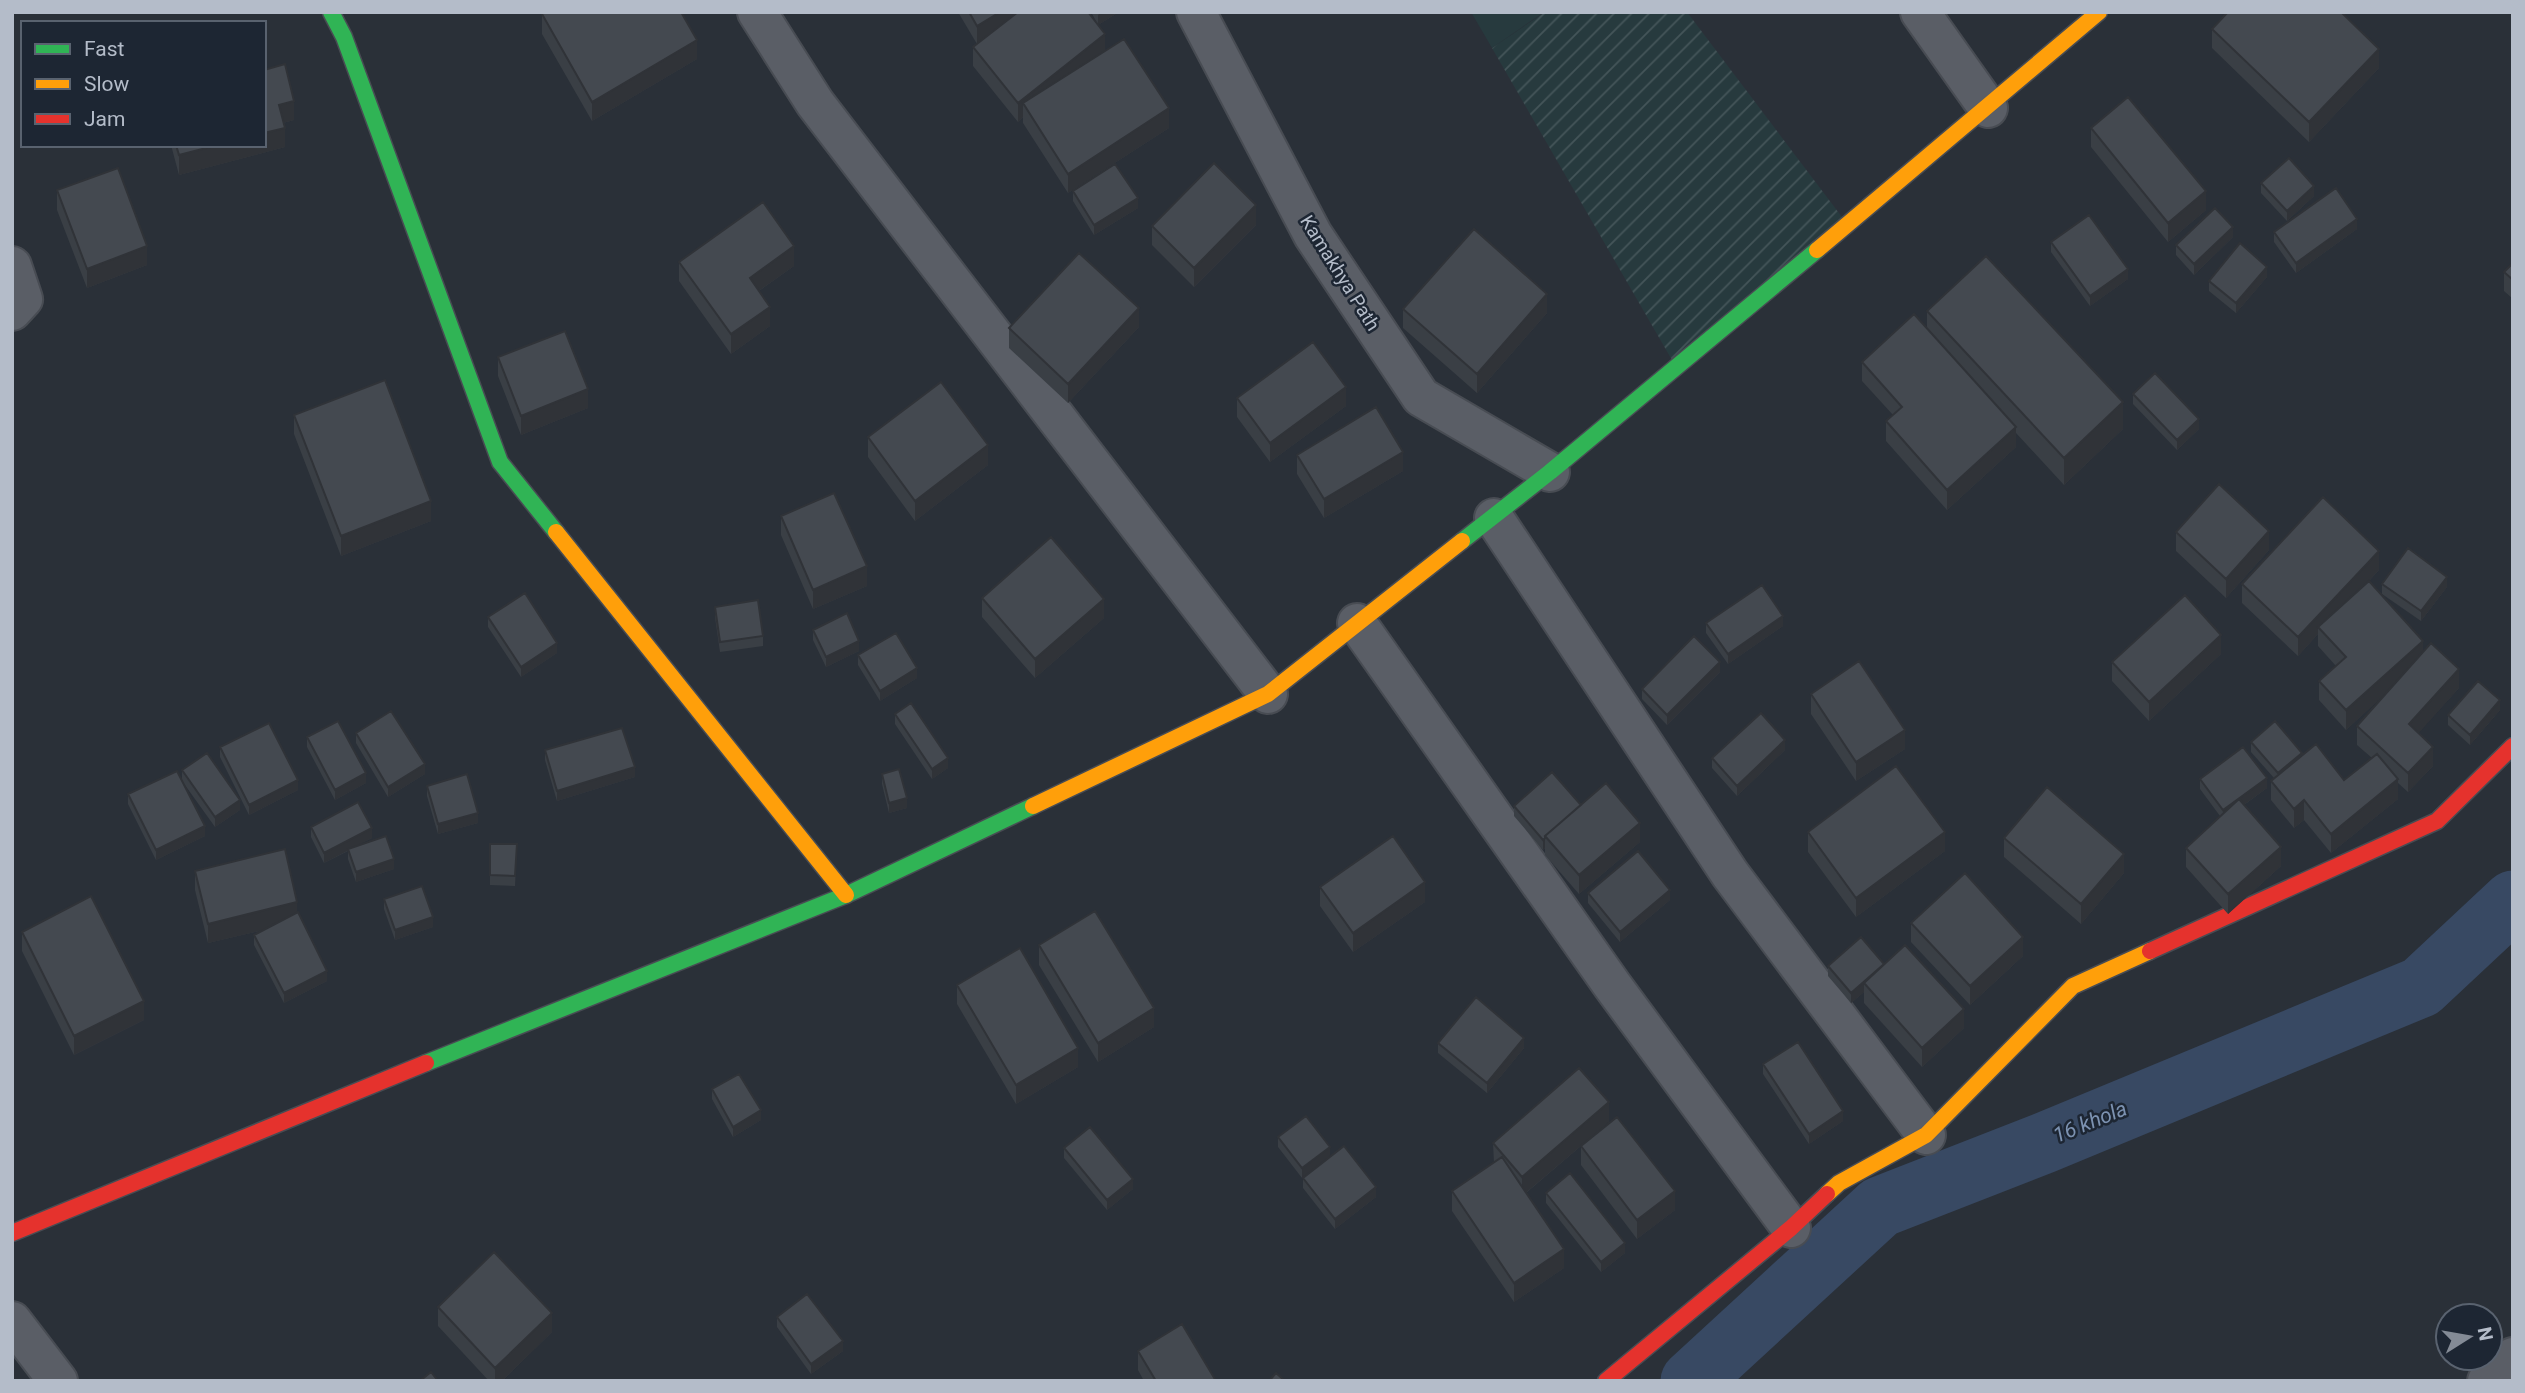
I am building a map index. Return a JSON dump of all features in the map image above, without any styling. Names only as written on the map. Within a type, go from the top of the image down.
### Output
[{"type":"street","points":[[331,12],[344,37],[500,462],[846,895]]},
{"type":"street","points":[[757,12],[814,103],[1268,694]]},
{"type":"street","name":"Kamakhya Path","points":[[1196,12],[1313,235],[1421,397],[1550,472]]},
{"type":"street","points":[[1920,12],[1988,108]]},
{"type":"street","points":[[12,1233],[646,973],[846,895],[1268,694],[1494,518],[1988,108],[2099,12]]},
{"type":"street","points":[[12,266],[23,299],[12,310]]},
{"type":"street","points":[[1494,518],[1730,874],[1926,1135]]},
{"type":"street","points":[[1357,623],[1612,985],[1791,1228]]},
{"type":"street","points":[[1606,1381],[1791,1228],[1839,1183],[1926,1135],[2073,986],[2437,821],[2513,746]]},
{"type":"street","points":[[12,1321],[58,1381]]},
{"type":"street","points":[[2487,1381],[2513,1357]]},
{"type":"green space","points":[[1471,12],[1544,12],[1492,48]]},
{"type":"green space","points":[[1545,12],[1687,12],[1848,225],[1676,367],[1492,48]]},
{"type":"building","points":[[681,12],[697,40],[592,102],[542,14]]},
{"type":"building","points":[[969,12],[1000,12],[977,26]]},
{"type":"building","points":[[1018,12],[1088,12],[1105,34],[1018,103],[973,47]]},
{"type":"building","points":[[2228,12],[2341,12],[2379,49],[2309,122],[2212,29]]},
{"type":"building","points":[[1124,39],[1169,108],[1068,174],[1023,103]]},
{"type":"building","points":[[285,64],[294,101],[279,105],[285,128],[266,133],[266,69]]},
{"type":"building","points":[[2128,97],[2206,191],[2168,223],[2091,128]]},
{"type":"building","points":[[177,147],[210,147],[179,155]]},
{"type":"building","points":[[2289,158],[2314,186],[2287,211],[2261,183]]},
{"type":"building","points":[[1214,163],[1256,205],[1194,268],[1152,226]]},
{"type":"building","points":[[1115,164],[1138,198],[1094,225],[1073,191]]},
{"type":"building","points":[[118,168],[147,246],[87,269],[57,190]]},
{"type":"building","points":[[2336,188],[2357,219],[2296,263],[2274,232]]},
{"type":"building","points":[[763,202],[794,246],[750,278],[770,307],[731,334],[679,262]]},
{"type":"building","points":[[2215,208],[2233,227],[2194,264],[2176,245]]},
{"type":"building","points":[[2089,215],[2128,269],[2090,296],[2051,242]]},
{"type":"building","points":[[1474,229],[1547,294],[1477,374],[1403,309]]},
{"type":"building","points":[[2240,243],[2267,267],[2236,303],[2209,281]]},
{"type":"building","points":[[1079,253],[1139,308],[1068,384],[1009,328]]},
{"type":"building","points":[[1986,256],[2123,402],[2064,458],[1927,311]]},
{"type":"building","points":[[2513,263],[2513,280],[2504,272]]},
{"type":"building","points":[[1914,314],[2016,427],[1947,490],[1886,421],[1902,407],[1862,362]]},
{"type":"building","points":[[565,331],[588,389],[521,416],[498,357]]},
{"type":"building","points":[[1313,342],[1346,387],[1270,443],[1237,398]]},
{"type":"building","points":[[2155,373],[2199,419],[2177,440],[2133,394]]},
{"type":"building","points":[[385,380],[431,501],[341,536],[294,415]]},
{"type":"building","points":[[941,382],[988,445],[915,501],[868,437]]},
{"type":"building","points":[[1376,407],[1403,452],[1324,499],[1297,455]]},
{"type":"building","points":[[2219,484],[2269,531],[2226,579],[2176,532]]},
{"type":"building","points":[[834,493],[867,566],[813,590],[781,516]]},
{"type":"building","points":[[2323,497],[2379,551],[2298,637],[2242,584]]},
{"type":"building","points":[[1051,537],[1104,599],[1035,659],[982,598]]},
{"type":"building","points":[[2408,548],[2447,577],[2421,611],[2382,584]]},
{"type":"building","points":[[2369,581],[2423,641],[2346,710],[2319,681],[2346,657],[2318,627]]},
{"type":"building","points":[[1762,585],[1783,616],[1728,654],[1706,623]]},
{"type":"building","points":[[525,593],[557,643],[521,667],[488,617]]},
{"type":"building","points":[[2185,595],[2221,635],[2149,702],[2112,662]]},
{"type":"building","points":[[758,600],[763,636],[720,642],[715,607]]},
{"type":"building","points":[[847,613],[859,641],[826,657],[813,630]]},
{"type":"building","points":[[896,633],[917,668],[880,691],[858,655]]},
{"type":"building","points":[[1694,636],[1720,662],[1667,715],[1642,689]]},
{"type":"building","points":[[2431,643],[2459,669],[2409,724],[2433,747],[2408,773],[2357,726]]},
{"type":"building","points":[[1859,661],[1905,730],[1856,762],[1811,694]]},
{"type":"building","points":[[2478,681],[2500,700],[2470,735],[2448,715]]},
{"type":"building","points":[[911,703],[948,758],[932,769],[895,714]]},
{"type":"building","points":[[391,711],[425,764],[388,787],[356,733]]},
{"type":"building","points":[[1761,713],[1785,740],[1737,786],[1712,758]]},
{"type":"building","points":[[338,721],[366,773],[335,790],[307,737]]},
{"type":"building","points":[[2275,721],[2302,753],[2278,773],[2251,742]]},
{"type":"building","points":[[269,723],[298,780],[249,805],[220,747]]},
{"type":"building","points":[[622,728],[635,767],[557,791],[545,750]]},
{"type":"building","points":[[2316,744],[2344,780],[2377,754],[2398,779],[2331,834],[2304,800],[2294,809],[2271,781]]},
{"type":"building","points":[[2243,747],[2267,778],[2223,810],[2200,779]]},
{"type":"building","points":[[207,753],[240,800],[215,817],[182,770]]},
{"type":"building","points":[[1896,766],[1945,832],[1856,898],[1808,832]]},
{"type":"building","points":[[899,769],[907,798],[889,803],[882,774]]},
{"type":"building","points":[[177,771],[205,826],[156,850],[128,794]]},
{"type":"building","points":[[1552,772],[1581,805],[1543,840],[1514,806]]},
{"type":"building","points":[[467,774],[478,813],[438,824],[427,786]]},
{"type":"building","points":[[1606,783],[1640,823],[1579,875],[1545,836]]},
{"type":"building","points":[[2047,787],[2124,854],[2081,904],[2004,838]]},
{"type":"building","points":[[2239,799],[2281,847],[2228,894],[2186,848]]},
{"type":"building","points":[[358,802],[372,828],[324,853],[311,827]]},
{"type":"building","points":[[386,836],[394,859],[356,872],[348,849]]},
{"type":"building","points":[[1393,836],[1425,882],[1353,933],[1320,887]]},
{"type":"building","points":[[490,844],[517,844],[515,876],[490,875]]},
{"type":"building","points":[[285,849],[297,902],[208,924],[195,871]]},
{"type":"building","points":[[1638,851],[1670,890],[1620,932],[1588,893]]},
{"type":"building","points":[[1965,873],[2023,937],[1970,986],[1911,923]]},
{"type":"building","points":[[422,886],[433,917],[395,930],[384,899]]},
{"type":"building","points":[[91,896],[144,1001],[74,1036],[22,932]]},
{"type":"building","points":[[1095,911],[1154,1008],[1098,1043],[1039,945]]},
{"type":"building","points":[[298,912],[327,971],[284,993],[254,935]]},
{"type":"building","points":[[1861,937],[1884,964],[1851,993],[1828,966]]},
{"type":"building","points":[[1905,945],[1964,1009],[1922,1048],[1864,983]]},
{"type":"building","points":[[1020,948],[1078,1048],[1016,1085],[957,985]]},
{"type":"building","points":[[1476,997],[1524,1038],[1487,1083],[1438,1043]]},
{"type":"building","points":[[1798,1042],[1843,1111],[1809,1134],[1763,1064]]},
{"type":"building","points":[[1579,1068],[1609,1102],[1522,1177],[1493,1143]]},
{"type":"building","points":[[739,1074],[761,1110],[733,1127],[712,1089]]},
{"type":"building","points":[[1306,1116],[1330,1147],[1302,1168],[1278,1137]]},
{"type":"building","points":[[1617,1117],[1675,1191],[1637,1220],[1581,1146]]},
{"type":"building","points":[[1090,1127],[1133,1179],[1107,1200],[1064,1148]]},
{"type":"building","points":[[1344,1146],[1376,1187],[1335,1219],[1303,1178]]},
{"type":"building","points":[[1502,1157],[1564,1249],[1514,1283],[1452,1191]]},
{"type":"building","points":[[1570,1173],[1625,1243],[1601,1262],[1546,1193]]},
{"type":"building","points":[[494,1252],[552,1313],[495,1368],[438,1307]]},
{"type":"building","points":[[807,1294],[843,1341],[811,1364],[777,1317]]},
{"type":"building","points":[[1182,1324],[1216,1381],[1156,1381],[1138,1351]]},
{"type":"building","points":[[431,1372],[438,1381],[420,1381]]},
{"type":"building","points":[[1276,1373],[1285,1381],[1269,1381]]},
{"type":"waterway","name":"16 khola","points":[[1691,1381],[1880,1207],[2044,1143],[2421,987],[2513,901]]},
{"type":"traffic: fast","points":[[331,12],[344,37],[500,462],[556,532]]},
{"type":"traffic: fast","points":[[1462,541],[1550,472],[1817,250]]},
{"type":"traffic: fast","points":[[426,1063],[846,895],[1033,806]]},
{"type":"traffic: slow","points":[[1817,250],[2099,12]]},
{"type":"traffic: slow","points":[[556,532],[846,895]]},
{"type":"traffic: slow","points":[[1033,806],[1268,694],[1462,541]]},
{"type":"traffic: slow","points":[[1827,1194],[1839,1183],[1926,1135],[2073,986],[2150,951]]},
{"type":"traffic: jam","points":[[2150,951],[2437,821],[2513,746]]},
{"type":"traffic: jam","points":[[12,1233],[426,1063]]},
{"type":"traffic: jam","points":[[1606,1381],[1791,1228],[1827,1194]]}]
